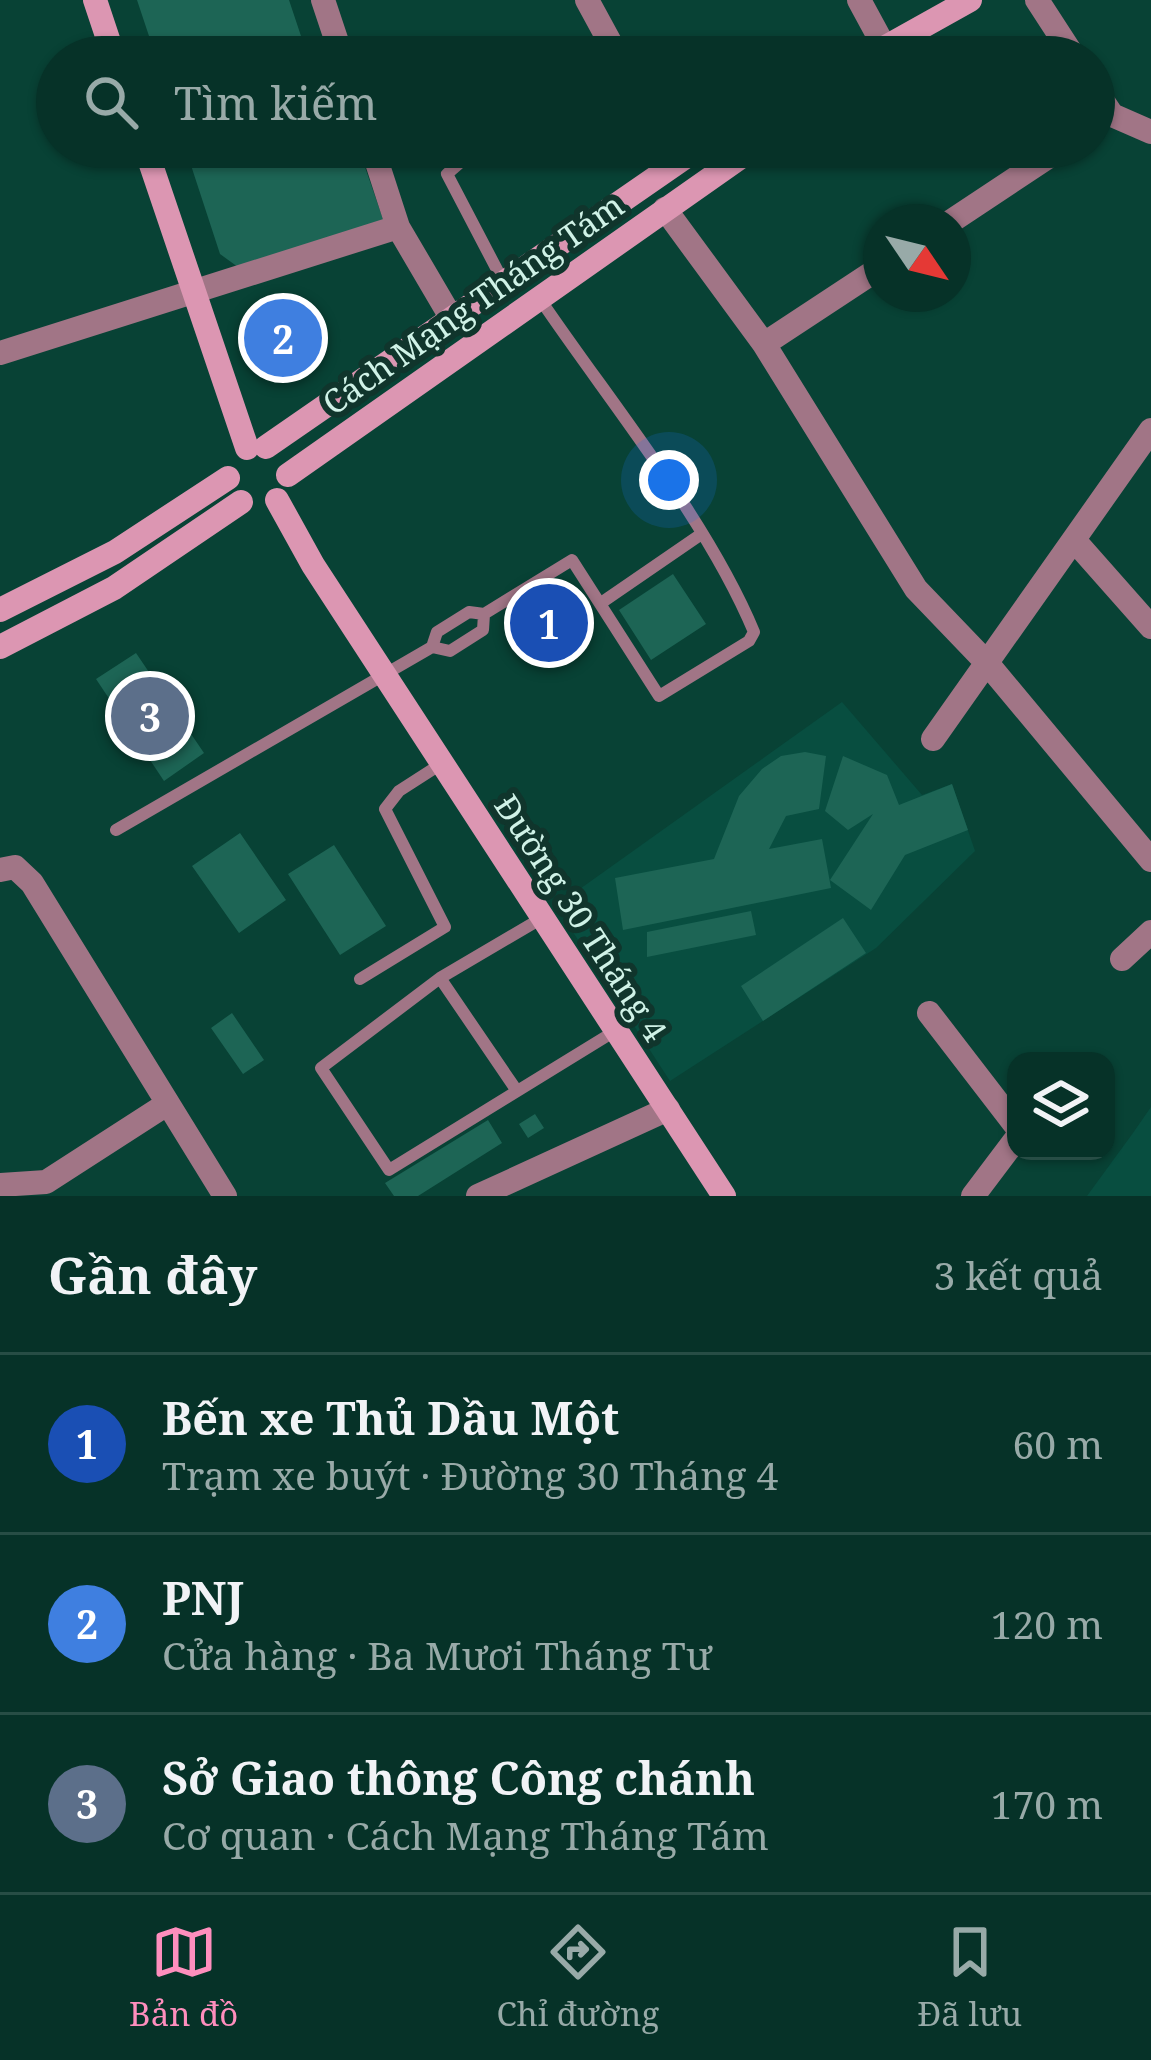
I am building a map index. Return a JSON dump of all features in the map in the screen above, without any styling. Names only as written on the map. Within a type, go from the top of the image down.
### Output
[{"type":"main road","points":[[94,0],[107,36]]},
{"type":"main road","points":[[906,36],[970,0]]},
{"type":"main road","points":[[152,168],[256,447],[282,457],[288,475],[277,500],[259,507],[241,502],[228,478],[232,460],[256,447]]},
{"type":"main road","name":"Cách Mạng Tháng Tám","points":[[256,447],[505,284],[655,168]]},
{"type":"main road","name":"Cách Mạng Tháng Tám","points":[[288,475],[724,168]]},
{"type":"main road","points":[[0,610],[116,552],[228,478]]},
{"type":"main road","name":"Đường 30 Tháng 4","points":[[277,500],[441,764],[724,1196]]},
{"type":"main road","points":[[0,647],[114,588],[241,502]]},
{"type":"street","points":[[323,0],[335,36]]},
{"type":"street","points":[[587,0],[607,36]]},
{"type":"street","points":[[859,0],[871,36]]},
{"type":"street","points":[[1037,0],[1060,36]]},
{"type":"street","points":[[1115,124],[1151,131]]},
{"type":"street","points":[[378,168],[398,226],[452,319]]},
{"type":"street","points":[[971,208],[1032,168]]},
{"type":"street","points":[[665,209],[764,344],[916,589],[987,663],[1151,860]]},
{"type":"street","points":[[0,352],[196,294],[398,226]]},
{"type":"street","points":[[764,344],[863,279]]},
{"type":"street","points":[[933,740],[1151,430]]},
{"type":"street","points":[[1074,540],[1151,627]]},
{"type":"street","points":[[0,869],[15,867],[32,883],[225,1196]]},
{"type":"street","points":[[1122,959],[1151,932]]},
{"type":"street","points":[[928,1013],[1007,1114]]},
{"type":"street","points":[[0,1185],[46,1183],[167,1104]]},
{"type":"street","points":[[478,1196],[668,1109]]},
{"type":"street","points":[[973,1196],[1007,1151]]},
{"type":"lane","points":[[454,168],[447,174],[505,284]]},
{"type":"lane","points":[[116,830],[432,647],[437,632],[469,612],[484,614],[572,560],[658,696],[749,641],[754,632],[748,617],[700,535],[539,298]]},
{"type":"lane","points":[[602,603],[700,535]]},
{"type":"lane","points":[[432,647],[450,652],[483,630],[484,614]]},
{"type":"lane","points":[[360,979],[446,927],[385,809],[399,791],[441,764]]},
{"type":"lane","points":[[542,918],[440,978],[321,1068],[389,1170],[615,1030]]},
{"type":"lane","points":[[440,978],[517,1091]]},
{"type":"shaded area","points":[[842,702],[922,795],[952,784],[975,851],[876,948],[670,1081],[556,906]]},
{"type":"shaded area","points":[[1151,1107],[1151,1196],[1087,1196],[1115,1160]]},
{"type":"building","points":[[137,0],[289,0],[301,36],[149,36]]},
{"type":"building","points":[[192,168],[365,168],[384,222],[242,270],[220,254]]},
{"type":"building","points":[[673,574],[706,624],[651,660],[619,610]]},
{"type":"building","points":[[136,653],[204,753],[164,781],[96,679]]},
{"type":"building","points":[[805,752],[826,756],[819,809],[786,816],[769,849],[822,839],[831,888],[623,930],[615,878],[714,859],[739,796],[762,769],[781,756]]},
{"type":"building","points":[[843,756],[887,775],[899,805],[952,784],[968,830],[905,855],[871,910],[830,880],[873,814],[848,830],[825,811]]},
{"type":"building","points":[[240,833],[286,900],[239,933],[192,866]]},
{"type":"building","points":[[334,845],[386,926],[340,955],[288,874]]},
{"type":"building","points":[[751,911],[756,935],[647,957],[647,932]]},
{"type":"building","points":[[843,918],[866,953],[763,1021],[741,986]]},
{"type":"building","points":[[232,1013],[264,1060],[243,1074],[211,1028]]},
{"type":"building","points":[[535,1114],[544,1128],[528,1138],[519,1124]]},
{"type":"building","points":[[488,1120],[502,1143],[418,1196],[394,1196],[385,1183]]},
{"type":"place","name":"PNJ","points":[[283,338]]},
{"type":"place","name":"Bến xe Thủ Dầu Một","points":[[549,623]]},
{"type":"place","name":"Sở Giao thông Công chánh","points":[[150,716]]}]
